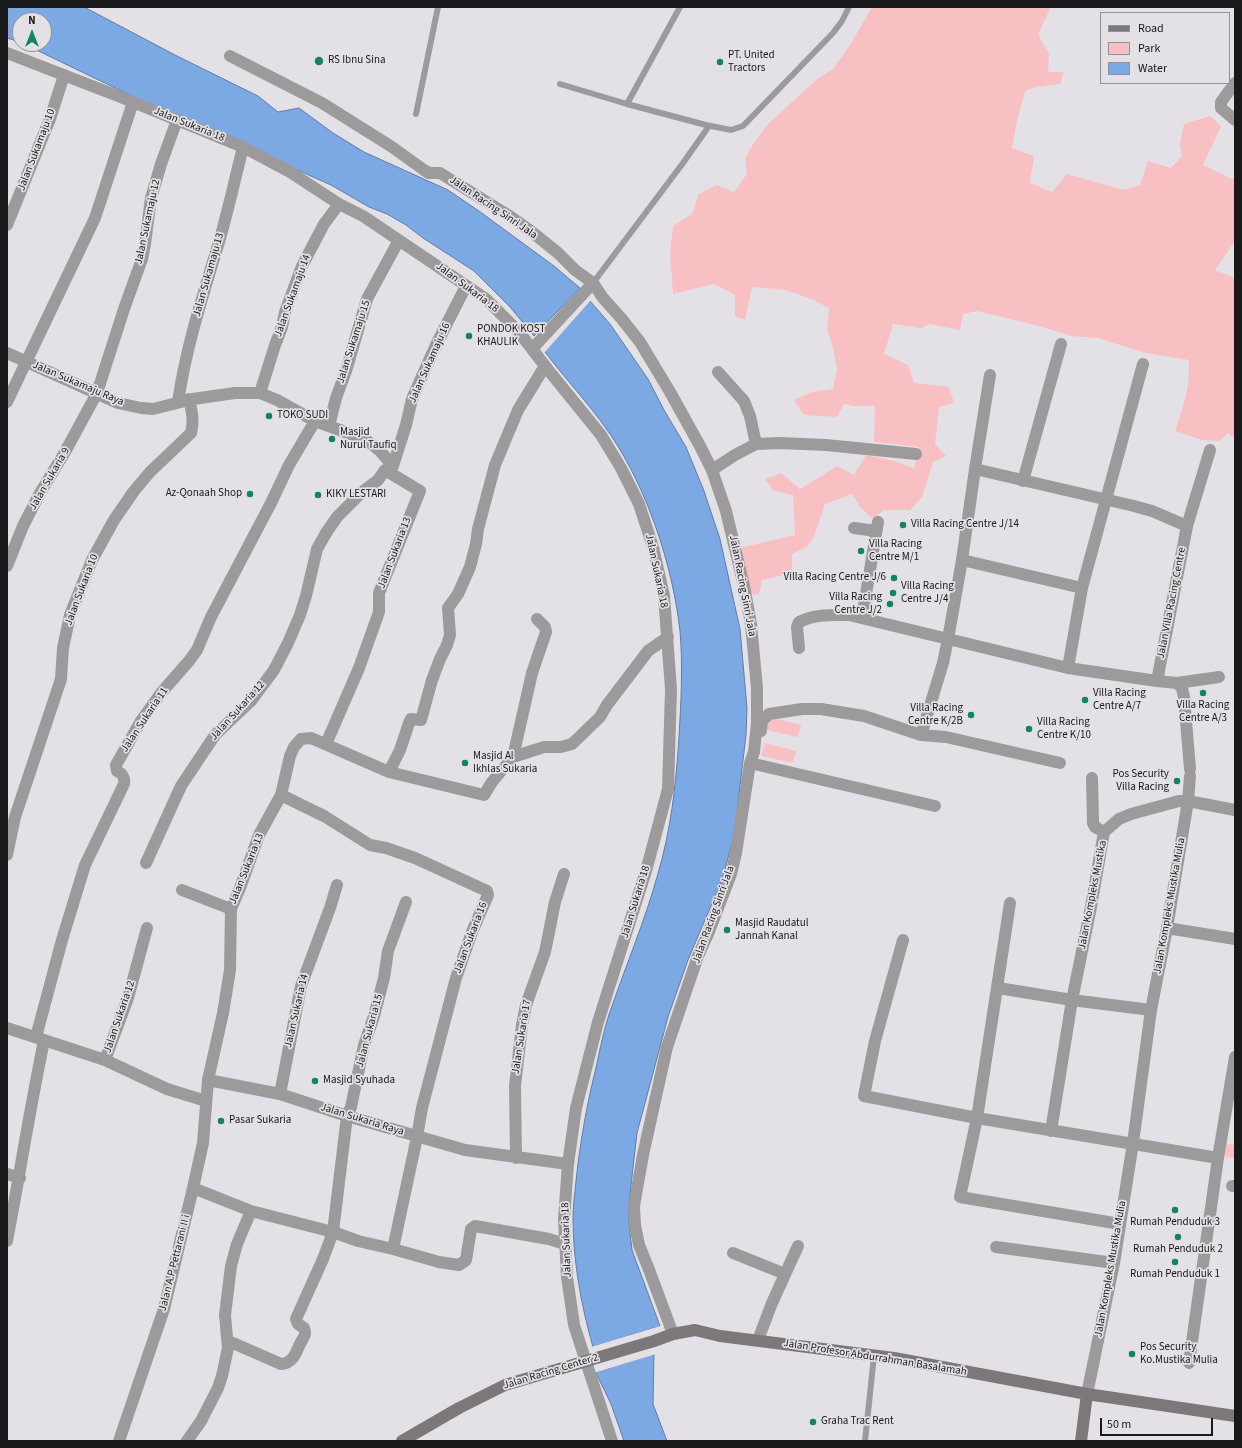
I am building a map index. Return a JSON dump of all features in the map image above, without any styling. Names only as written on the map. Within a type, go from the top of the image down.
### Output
[{"type":"street","points":[[7,53],[64,75]]},
{"type":"street","name":"Jalan Racing Sinri Jala","points":[[230,56],[322,103],[392,147],[429,173],[440,173],[508,215],[558,253],[603,298],[640,342],[670,392],[712,470],[726,511],[734,542],[751,624],[757,688],[757,723],[754,752],[750,764],[736,853],[731,874],[698,956],[667,1047],[643,1155],[634,1206],[634,1225],[639,1245],[668,1336]]},
{"type":"street","name":"Jalan Sukaria 18","points":[[64,75],[243,147],[290,172],[339,204],[363,216],[486,299],[534,347],[544,366],[601,435],[621,468],[639,504],[653,547],[664,596],[671,689],[668,789],[646,871],[596,1029],[576,1108],[568,1164],[564,1219],[567,1277],[574,1325],[589,1360],[612,1441]]},
{"type":"street","name":"Jalan Sukamaju 10","points":[[7,225],[11,207],[50,120],[64,75]]},
{"type":"street","points":[[1235,83],[1221,102],[1221,108],[1235,120]]},
{"type":"street","points":[[7,402],[95,218],[133,102]]},
{"type":"street","name":"Jalan Sukamaju 12","points":[[97,393],[124,308],[142,259],[151,198],[161,164],[177,120]]},
{"type":"street","name":"Jalan Sukamaju 13","points":[[184,401],[185,362],[206,282],[219,241],[243,147]]},
{"type":"street","name":"Jalan Sukamaju 14","points":[[260,393],[282,327],[285,312],[302,266],[324,224],[339,204]]},
{"type":"street","name":"Jalan Sukamaju 15","points":[[329,426],[336,398],[346,371],[367,299],[399,240]]},
{"type":"street","points":[[534,347],[591,285]]},
{"type":"street","name":"Jalan Sukamaju 16","points":[[389,468],[406,425],[412,399],[436,345],[466,286]]},
{"type":"street","points":[[1023,481],[1061,344]]},
{"type":"street","name":"Jalan Sukamaju Raya","points":[[7,353],[118,403],[141,408],[153,409],[184,401],[235,393],[260,393],[277,400],[315,420],[369,442],[381,452],[389,468]]},
{"type":"street","points":[[1068,668],[1082,588],[1143,364]]},
{"type":"street","points":[[389,772],[400,750],[409,723],[412,719],[421,720],[432,680],[440,659],[448,645],[450,635],[448,608],[458,594],[470,567],[478,529],[495,465],[518,410],[544,366]]},
{"type":"street","points":[[718,372],[744,401],[750,416],[756,444]]},
{"type":"street","points":[[921,735],[943,663],[948,639],[962,560],[990,375]]},
{"type":"street","name":"Jalan Sukaria 9","points":[[7,566],[23,526],[40,493],[65,452],[97,393]]},
{"type":"street","name":"Jalan Sukaria 10","points":[[7,855],[17,810],[61,679],[63,648],[70,615],[92,560],[114,520],[141,482],[191,433],[193,417],[184,401]]},
{"type":"street","name":"Jalan Sukaria 11","points":[[40,1039],[62,940],[85,864],[124,784],[123,774],[117,771],[116,765],[145,716],[161,693],[197,650],[211,617],[271,503],[289,465],[315,420]]},
{"type":"street","points":[[712,470],[735,455],[756,444],[780,443],[826,445],[916,454]]},
{"type":"street","name":"Jalan Villa Racing Centre","points":[[1157,681],[1187,526],[1210,450]]},
{"type":"street","name":"Jalan Sukaria 13","points":[[326,744],[359,668],[379,612],[379,593],[420,491],[389,468]]},
{"type":"street","name":"Jalan Sukaria 12","points":[[146,862],[181,786],[215,735],[251,701],[274,670],[300,615],[317,549],[326,533],[337,517],[389,468]]},
{"type":"street","points":[[975,469],[1152,511],[1187,526]]},
{"type":"street","points":[[854,528],[877,526],[862,618]]},
{"type":"street","points":[[962,560],[1082,588]]},
{"type":"street","points":[[799,648],[797,627],[799,622],[806,618],[820,615],[849,615],[1068,668],[1178,683],[1219,677]]},
{"type":"street","points":[[513,757],[532,673],[546,632],[545,627],[537,619]]},
{"type":"street","points":[[513,757],[544,747],[560,747],[572,744],[600,717],[607,705],[648,651],[668,637]]},
{"type":"street","points":[[1178,683],[1182,688],[1184,697],[1190,772],[1188,801]]},
{"type":"street","points":[[758,748],[762,721],[769,714],[802,709],[821,709],[864,716],[921,735],[946,737],[1060,763]]},
{"type":"street","name":"Jalan Sukaria 13","points":[[208,1080],[223,1013],[230,970],[231,909],[259,835],[281,795],[290,756],[294,747],[301,739],[311,738],[389,772],[484,795],[492,782],[513,757]]},
{"type":"street","points":[[750,764],[935,806]]},
{"type":"street","points":[[1092,778],[1093,823],[1095,827],[1104,832]]},
{"type":"street","name":"Jalan Sukaria 16","points":[[281,795],[324,816],[370,845],[386,848],[415,858],[488,892],[456,978],[422,1108],[417,1137]]},
{"type":"street","name":"Jalan Kompleks Mustika","points":[[1072,1000],[1091,907],[1104,832],[1119,819],[1174,801],[1188,801],[1235,810]]},
{"type":"street","name":"Jalan Kompleks Mustika Mulia","points":[[1087,1394],[1114,1263],[1152,1010],[1188,801]]},
{"type":"street","name":"Jalan Sukaria 17","points":[[516,1158],[515,1086],[522,1025],[526,1005],[544,952],[554,902],[564,874]]},
{"type":"street","name":"Jalan Sukaria 14","points":[[280,1094],[301,986],[337,885]]},
{"type":"street","points":[[182,890],[231,909]]},
{"type":"street","name":"Jalan Sukaria 15","points":[[228,1342],[281,1364],[286,1364],[296,1355],[300,1343],[305,1336],[306,1332],[304,1328],[297,1322],[298,1314],[321,1265],[333,1232],[347,1116],[356,1085],[364,1045],[384,978],[388,951],[406,902]]},
{"type":"street","points":[[1010,903],[977,1118],[960,1197],[1120,1224]]},
{"type":"street","name":"Jalan Sukaria 12","points":[[105,1060],[128,998],[147,928]]},
{"type":"street","points":[[1167,928],[1235,939]]},
{"type":"street","points":[[903,940],[875,1041],[864,1096],[1051,1131],[1133,1143],[1218,1158]]},
{"type":"street","points":[[998,988],[1072,1000],[1152,1010]]},
{"type":"street","points":[[1051,1131],[1072,1000]]},
{"type":"street","points":[[7,1028],[105,1060],[167,1089],[206,1102]]},
{"type":"street","points":[[7,1241],[20,1178],[40,1039]]},
{"type":"street","points":[[1189,1363],[1218,1158],[1235,1057]]},
{"type":"street","name":"Jalan Sukaria Raya","points":[[208,1080],[280,1094],[347,1116],[465,1150],[568,1164]]},
{"type":"street","name":"Jalan A.P Pettarani II i","points":[[119,1441],[164,1309],[203,1143],[208,1080]]},
{"type":"street","points":[[394,1249],[417,1137]]},
{"type":"street","points":[[7,1174],[20,1178]]},
{"type":"street","points":[[193,1188],[251,1211],[333,1232],[358,1241],[394,1249],[439,1262],[459,1265],[463,1263],[466,1260],[471,1229],[475,1226],[548,1239],[565,1244]]},
{"type":"street","points":[[187,1441],[201,1421],[218,1388],[222,1376],[228,1342],[225,1316],[231,1266],[237,1244],[251,1211]]},
{"type":"street","points":[[758,1340],[772,1303],[798,1246]]},
{"type":"street","points":[[996,1247],[1114,1263]]},
{"type":"street","points":[[733,1253],[785,1274]]},
{"type":"street","name":"Jalan Profesor Abdurrahman Basalamah","points":[[668,1336],[695,1330],[720,1336],[894,1358],[1087,1394],[1235,1416]]},
{"type":"street","name":"Jalan Racing Center 2","points":[[402,1441],[459,1408],[505,1385],[668,1336]]},
{"type":"street","points":[[1081,1441],[1087,1394]]},
{"type":"lane","points":[[416,114],[438,7]]},
{"type":"lane","points":[[627,104],[680,7]]},
{"type":"lane","points":[[560,84],[627,104],[709,126],[731,130],[743,126],[833,33],[842,21],[849,7]]},
{"type":"lane","points":[[591,285],[709,126]]},
{"type":"lane","points":[[865,1441],[874,1356]]},
{"type":"green space","points":[[872,7],[1051,7],[1038,34],[1049,54],[1048,72],[1064,72],[1060,84],[1036,87],[1025,91],[1016,125],[1012,148],[1034,156],[1030,183],[1052,192],[1067,174],[1124,190],[1140,185],[1148,161],[1171,168],[1182,156],[1180,144],[1184,124],[1210,116],[1221,126],[1203,165],[1232,179],[1235,178],[1235,241],[1215,270],[1235,278],[1235,438],[1227,433],[1220,441],[1202,440],[1175,431],[1186,396],[1189,360],[1146,353],[1098,338],[1071,336],[1043,327],[977,311],[963,314],[960,330],[929,324],[921,328],[893,324],[884,354],[908,365],[914,383],[949,387],[954,403],[939,407],[935,444],[946,456],[933,462],[922,497],[910,510],[884,510],[873,519],[861,508],[852,494],[825,504],[815,534],[808,546],[792,554],[792,573],[762,580],[759,594],[747,595],[735,549],[795,535],[793,495],[773,490],[765,479],[781,473],[800,489],[837,466],[854,475],[866,455],[895,461],[914,468],[919,447],[874,442],[875,406],[853,406],[844,404],[837,417],[804,415],[794,400],[812,392],[833,389],[837,370],[833,348],[827,328],[829,308],[811,299],[786,290],[752,287],[745,320],[735,316],[735,295],[714,284],[673,294],[670,253],[673,226],[692,214],[699,194],[717,185],[734,192],[747,174],[745,158],[768,124],[816,80],[833,69],[850,45]]},
{"type":"green space","points":[[770,717],[801,725],[798,737],[766,730]]},
{"type":"green space","points":[[765,743],[796,751],[793,763],[761,756]]},
{"type":"green space","points":[[1226,1144],[1235,1145],[1235,1158],[1225,1157]]},
{"type":"water","points":[[7,7],[84,7],[177,56],[258,96],[278,112],[299,108],[333,133],[364,152],[448,190],[554,266],[580,288],[534,336],[510,307],[474,271],[423,238],[406,225],[387,214],[369,207],[331,185],[142,101],[41,52],[52,52],[52,12],[12,12],[12,40],[7,38]]},
{"type":"water","points":[[590,301],[610,324],[648,379],[686,447],[704,491],[720,539],[740,629],[747,708],[746,735],[734,836],[722,880],[688,960],[668,1017],[637,1133],[629,1203],[629,1224],[632,1250],[660,1326],[593,1347],[581,1299],[574,1250],[573,1212],[579,1153],[602,1039],[647,909],[666,842],[676,772],[682,671],[677,608],[666,560],[651,513],[631,469],[611,435],[545,352]]},
{"type":"water","points":[[654,1354],[653,1404],[667,1441],[624,1441],[611,1404],[596,1373]]},
{"type":"pier","points":[[590,299],[591,300],[544,353],[544,351]]},
{"type":"pier","points":[[662,1326],[661,1328],[594,1349],[591,1347]]},
{"type":"pier","points":[[653,1352],[656,1354],[594,1373],[596,1371]]},
{"type":"place","name":"RS Ibnu Sina","points":[[319,61]]},
{"type":"place","name":"PT. United Tractors","points":[[720,62]]},
{"type":"place","name":"PONDOK KOST KHAULIK","points":[[469,336]]},
{"type":"place","name":"TOKO SUDI","points":[[269,416]]},
{"type":"place","name":"Masjid Nurul Taufiq","points":[[332,439]]},
{"type":"place","name":"Az-Qonaah Shop","points":[[250,494]]},
{"type":"place","name":"KIKY LESTARI","points":[[318,495]]},
{"type":"place","name":"Villa Racing Centre J/14","points":[[903,525]]},
{"type":"place","name":"Villa Racing Centre M/1","points":[[861,551]]},
{"type":"place","name":"Villa Racing Centre J/6","points":[[894,578]]},
{"type":"place","name":"Villa Racing Centre J/4","points":[[893,593]]},
{"type":"place","name":"Villa Racing Centre J/2","points":[[890,604]]},
{"type":"place","name":"Villa Racing Centre A/3","points":[[1203,693]]},
{"type":"place","name":"Villa Racing Centre A/7","points":[[1085,700]]},
{"type":"place","name":"Villa Racing Centre K/2B","points":[[971,715]]},
{"type":"place","name":"Villa Racing Centre K/10","points":[[1029,729]]},
{"type":"place","name":"Masjid Al Ikhlas Sukaria","points":[[465,763]]},
{"type":"place","name":"Pos Security Villa Racing","points":[[1177,781]]},
{"type":"place","name":"Masjid Raudatul Jannah Kanal","points":[[727,930]]},
{"type":"place","name":"Masjid Syuhada","points":[[315,1081]]},
{"type":"place","name":"Pasar Sukaria","points":[[221,1121]]},
{"type":"place","name":"Rumah Penduduk 3","points":[[1175,1210]]},
{"type":"place","name":"Rumah Penduduk 2","points":[[1178,1237]]},
{"type":"place","name":"Rumah Penduduk 1","points":[[1175,1262]]},
{"type":"place","name":"Pos Security Ko.Mustika Mulia","points":[[1132,1354]]},
{"type":"place","name":"Graha Trac Rent","points":[[813,1422]]}]
